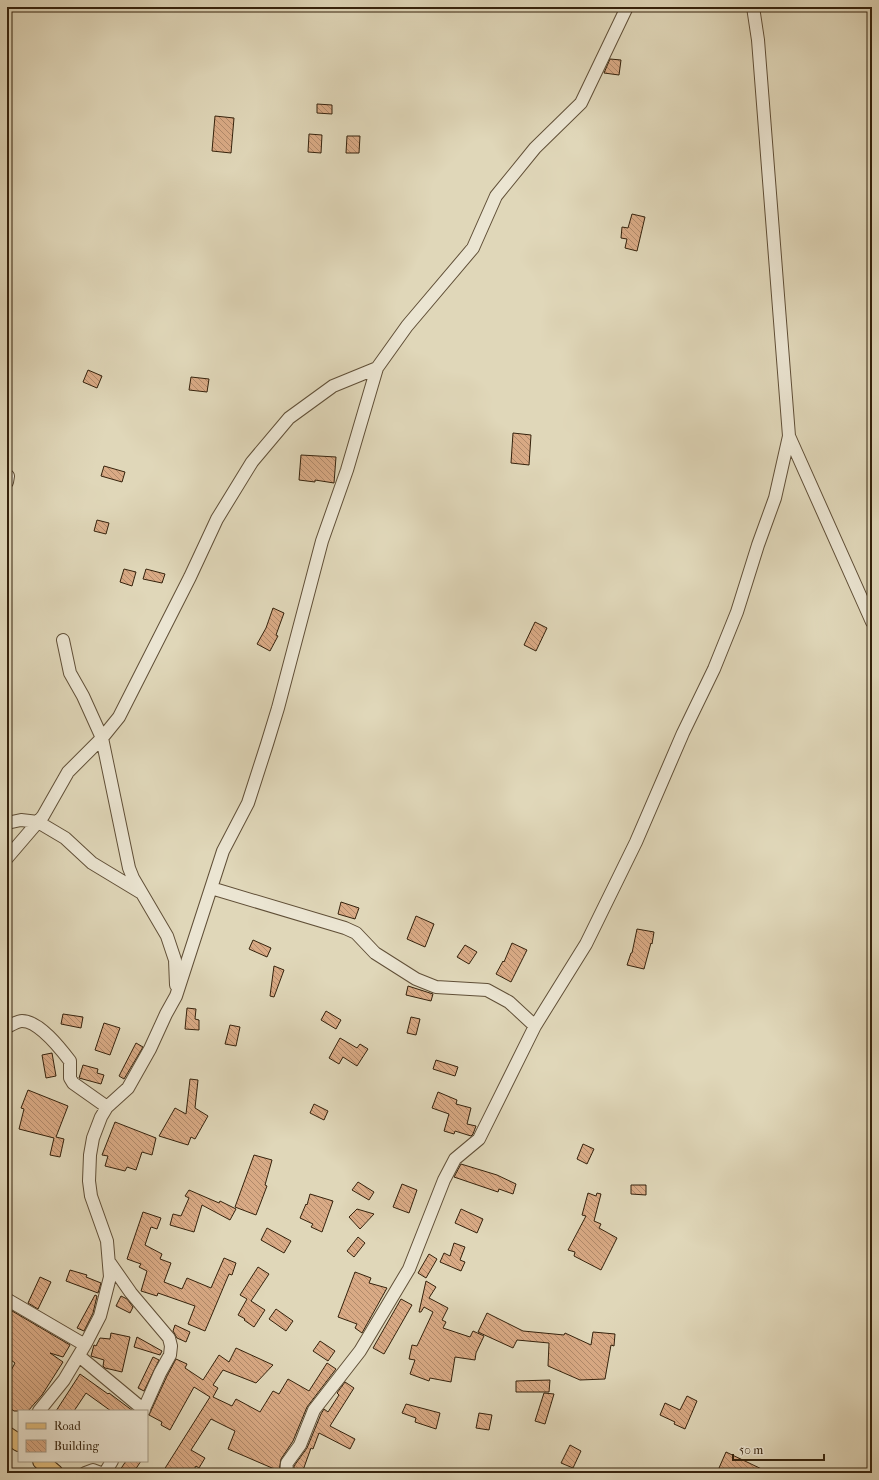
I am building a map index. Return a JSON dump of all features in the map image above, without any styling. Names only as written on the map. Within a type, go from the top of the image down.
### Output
[{"type":"main road","points":[[42,1462],[55,1473]]},
{"type":"street","points":[[40,1410],[64,1380],[85,1346],[100,1316],[110,1277],[107,1242],[92,1196],[89,1180],[90,1155],[93,1138],[101,1117],[107,1107],[128,1088],[150,1049],[176,996],[223,851],[248,803],[278,708],[322,541],[347,470],[377,368],[407,326],[473,248],[496,196],[535,148],[581,103],[626,7]]},
{"type":"street","points":[[286,1473],[287,1464],[300,1445],[314,1410],[360,1351],[409,1269],[444,1180],[455,1159],[479,1139],[535,1026],[586,944],[636,842],[683,733],[714,669],[737,612],[758,545],[775,498],[789,436],[758,48],[753,7]]},
{"type":"street","points":[[7,858],[43,816],[68,772],[102,738],[119,717],[190,577],[217,519],[252,462],[289,418],[333,386],[377,368]]},
{"type":"street","points":[[789,436],[872,622]]},
{"type":"street","points":[[63,640],[70,673],[83,696],[102,738],[129,868],[133,878],[167,936],[175,960],[176,996]]},
{"type":"street","points":[[7,823],[21,820],[38,822],[65,838],[92,863],[142,893]]},
{"type":"street","points":[[211,888],[346,928],[356,933],[375,953],[416,979],[436,986],[487,990],[509,1002],[535,1026]]},
{"type":"street","points":[[7,1026],[21,1021],[42,1030],[70,1060],[70,1078],[73,1083],[107,1107]]},
{"type":"street","points":[[79,1356],[144,1410],[160,1372],[170,1355],[171,1346],[169,1338],[131,1293],[109,1263]]},
{"type":"street","points":[[8,1300],[85,1346]]},
{"type":"street","points":[[85,1473],[93,1470],[102,1473],[106,1471],[111,1462]]},
{"type":"building","points":[[610,59],[621,60],[619,75],[604,73]]},
{"type":"building","points":[[317,104],[332,105],[332,114],[317,113]]},
{"type":"building","points":[[215,116],[234,118],[231,153],[212,151]]},
{"type":"building","points":[[309,134],[322,135],[321,153],[308,152]]},
{"type":"building","points":[[347,136],[360,136],[359,153],[346,153]]},
{"type":"building","points":[[632,214],[645,217],[637,251],[625,248],[627,239],[621,238],[622,227],[628,228]]},
{"type":"building","points":[[88,370],[102,376],[97,388],[83,382]]},
{"type":"building","points":[[191,377],[209,379],[207,392],[189,390]]},
{"type":"building","points":[[513,433],[531,435],[529,465],[511,463]]},
{"type":"building","points":[[301,455],[336,457],[334,483],[315,480],[315,482],[299,480]]},
{"type":"building","points":[[104,466],[125,472],[122,482],[101,476]]},
{"type":"building","points":[[97,520],[109,523],[106,534],[94,531]]},
{"type":"building","points":[[124,569],[136,572],[132,586],[120,582]]},
{"type":"building","points":[[146,569],[165,574],[162,583],[143,579]]},
{"type":"building","points":[[273,608],[284,613],[276,635],[278,636],[270,651],[257,644],[266,628]]},
{"type":"building","points":[[535,622],[547,628],[536,651],[524,645]]},
{"type":"building","points":[[341,902],[359,908],[355,919],[338,914]]},
{"type":"building","points":[[416,916],[434,924],[425,947],[407,939]]},
{"type":"building","points":[[637,929],[654,932],[652,944],[651,943],[644,969],[627,965],[632,953]]},
{"type":"building","points":[[253,940],[271,948],[267,957],[249,949]]},
{"type":"building","points":[[512,943],[527,950],[511,982],[496,974],[503,961],[504,962]]},
{"type":"building","points":[[465,945],[477,952],[469,964],[457,957]]},
{"type":"building","points":[[274,966],[284,970],[274,997],[270,996]]},
{"type":"building","points":[[408,986],[433,994],[431,1001],[406,995]]},
{"type":"building","points":[[187,1008],[196,1009],[195,1019],[199,1020],[199,1030],[185,1029]]},
{"type":"building","points":[[326,1011],[341,1020],[336,1029],[321,1020]]},
{"type":"building","points":[[63,1014],[83,1017],[81,1028],[61,1024]]},
{"type":"building","points":[[411,1017],[420,1019],[416,1035],[407,1033]]},
{"type":"building","points":[[104,1023],[120,1028],[110,1055],[95,1050]]},
{"type":"building","points":[[230,1025],[240,1027],[236,1046],[225,1044]]},
{"type":"building","points":[[340,1038],[357,1048],[360,1044],[368,1049],[357,1066],[343,1057],[339,1064],[329,1058]]},
{"type":"building","points":[[136,1043],[143,1047],[124,1079],[119,1076]]},
{"type":"building","points":[[52,1053],[56,1076],[46,1078],[42,1055]]},
{"type":"building","points":[[436,1060],[458,1067],[455,1076],[433,1069]]},
{"type":"building","points":[[83,1065],[98,1069],[97,1073],[104,1075],[101,1084],[79,1078]]},
{"type":"building","points":[[190,1079],[198,1080],[195,1108],[208,1116],[195,1139],[191,1137],[188,1145],[159,1136],[175,1108],[186,1114]]},
{"type":"building","points":[[28,1090],[68,1106],[56,1137],[64,1139],[60,1157],[50,1155],[54,1138],[19,1129],[24,1109],[21,1108]]},
{"type":"building","points":[[438,1092],[457,1100],[456,1104],[471,1108],[467,1124],[476,1126],[471,1136],[455,1131],[454,1134],[444,1131],[449,1114],[432,1108]]},
{"type":"building","points":[[314,1104],[328,1111],[324,1120],[310,1113]]},
{"type":"building","points":[[115,1122],[156,1138],[152,1155],[142,1152],[136,1170],[127,1167],[125,1171],[105,1166],[108,1156],[102,1155]]},
{"type":"building","points":[[583,1144],[594,1149],[587,1164],[577,1159]]},
{"type":"building","points":[[254,1155],[272,1160],[265,1185],[267,1186],[256,1215],[235,1207]]},
{"type":"building","points":[[461,1164],[497,1175],[516,1184],[513,1194],[499,1189],[498,1192],[454,1177]]},
{"type":"building","points":[[358,1182],[374,1192],[369,1200],[352,1190]]},
{"type":"building","points":[[402,1184],[417,1190],[409,1213],[393,1207]]},
{"type":"building","points":[[631,1185],[646,1185],[646,1195],[631,1194]]},
{"type":"building","points":[[189,1190],[219,1203],[220,1201],[236,1209],[230,1220],[202,1205],[194,1232],[170,1225],[173,1214],[181,1216],[189,1198],[185,1196]]},
{"type":"building","points":[[588,1193],[596,1196],[597,1193],[601,1194],[594,1221],[601,1224],[599,1228],[617,1238],[601,1270],[574,1256],[575,1252],[568,1250],[586,1216],[582,1215]]},
{"type":"building","points":[[310,1194],[333,1201],[322,1232],[311,1227],[313,1224],[300,1218],[306,1204],[307,1205]]},
{"type":"building","points":[[357,1209],[374,1214],[360,1229],[349,1217]]},
{"type":"building","points":[[461,1209],[483,1219],[477,1233],[455,1223]]},
{"type":"building","points":[[143,1212],[161,1218],[157,1229],[151,1227],[145,1245],[162,1254],[160,1259],[171,1263],[164,1282],[182,1289],[187,1278],[211,1288],[224,1258],[236,1263],[232,1275],[229,1274],[205,1331],[188,1324],[195,1306],[158,1293],[157,1296],[141,1291],[147,1271],[139,1267],[141,1264],[127,1259]]},
{"type":"building","points":[[267,1228],[291,1241],[284,1253],[261,1240]]},
{"type":"building","points":[[358,1237],[365,1243],[354,1257],[347,1251]]},
{"type":"building","points":[[454,1243],[465,1247],[460,1260],[465,1262],[461,1271],[440,1262],[444,1253],[450,1256]]},
{"type":"building","points":[[429,1254],[437,1259],[426,1278],[418,1273]]},
{"type":"building","points":[[258,1267],[269,1274],[251,1301],[265,1310],[254,1327],[238,1315],[247,1299],[240,1295]]},
{"type":"building","points":[[70,1270],[87,1275],[86,1277],[101,1283],[98,1293],[66,1281]]},
{"type":"building","points":[[355,1272],[371,1278],[369,1283],[387,1288],[362,1333],[355,1328],[357,1324],[338,1317]]},
{"type":"building","points":[[40,1277],[51,1282],[38,1309],[28,1303]]},
{"type":"building","points":[[426,1281],[436,1287],[429,1298],[448,1308],[442,1320],[446,1322],[443,1328],[470,1337],[473,1331],[484,1336],[476,1353],[475,1360],[455,1357],[451,1382],[430,1378],[429,1381],[410,1374],[415,1360],[409,1359],[412,1345],[417,1346],[433,1312],[424,1307],[421,1312],[419,1312]]},
{"type":"building","points":[[95,1295],[97,1296],[93,1313],[84,1331],[77,1328]]},
{"type":"building","points":[[121,1296],[127,1299],[133,1307],[130,1313],[116,1306]]},
{"type":"building","points":[[401,1299],[412,1305],[384,1354],[373,1348]]},
{"type":"building","points":[[7,1308],[70,1345],[63,1357],[50,1353],[63,1362],[42,1395],[29,1410],[14,1411],[7,1406],[7,1378],[15,1363],[7,1357]]},
{"type":"building","points":[[276,1309],[293,1321],[286,1331],[269,1319]]},
{"type":"building","points":[[487,1313],[523,1331],[564,1335],[565,1333],[591,1345],[593,1332],[615,1334],[614,1346],[611,1345],[605,1379],[580,1380],[548,1366],[549,1343],[517,1340],[513,1348],[478,1332]]},
{"type":"building","points":[[175,1325],[190,1332],[186,1342],[177,1338],[173,1331]]},
{"type":"building","points":[[111,1333],[130,1337],[122,1372],[105,1368],[103,1366],[104,1360],[91,1356],[94,1345],[96,1346],[100,1338],[110,1339]]},
{"type":"building","points":[[137,1337],[162,1351],[160,1355],[134,1347]]},
{"type":"building","points":[[320,1341],[335,1351],[328,1361],[313,1351]]},
{"type":"building","points":[[236,1348],[273,1365],[256,1383],[223,1370],[213,1385],[218,1388],[213,1397],[232,1406],[236,1399],[260,1412],[273,1391],[279,1394],[288,1379],[309,1391],[327,1363],[336,1369],[307,1407],[293,1441],[281,1459],[279,1471],[228,1449],[235,1431],[211,1419],[191,1450],[205,1458],[199,1468],[196,1466],[192,1473],[162,1473],[210,1397],[194,1387],[170,1430],[161,1425],[162,1422],[149,1415],[176,1359],[187,1364],[185,1368],[203,1380],[219,1355],[229,1362]]},
{"type":"building","points":[[153,1357],[159,1360],[144,1391],[138,1388]]},
{"type":"building","points":[[80,1374],[132,1410],[110,1410],[86,1393],[75,1410],[57,1410]]},
{"type":"building","points":[[550,1380],[549,1392],[516,1392],[516,1381]]},
{"type":"building","points":[[345,1382],[354,1388],[330,1426],[355,1439],[350,1449],[319,1433],[313,1449],[311,1448],[302,1473],[294,1473],[294,1466],[307,1448],[321,1414],[324,1409],[328,1412],[339,1395],[337,1393]]},
{"type":"building","points":[[544,1393],[554,1394],[545,1424],[535,1421]]},
{"type":"building","points":[[687,1396],[697,1401],[685,1429],[674,1424],[675,1422],[660,1415],[665,1403],[680,1410]]},
{"type":"building","points":[[406,1404],[440,1413],[436,1429],[415,1422],[416,1418],[402,1413]]},
{"type":"building","points":[[479,1413],[492,1415],[489,1430],[476,1428]]},
{"type":"building","points":[[570,1445],[581,1451],[573,1468],[561,1463]]},
{"type":"building","points":[[726,1452],[770,1473],[730,1473],[719,1468]]},
{"type":"building","points":[[125,1462],[140,1462],[133,1473],[118,1473]]}]
